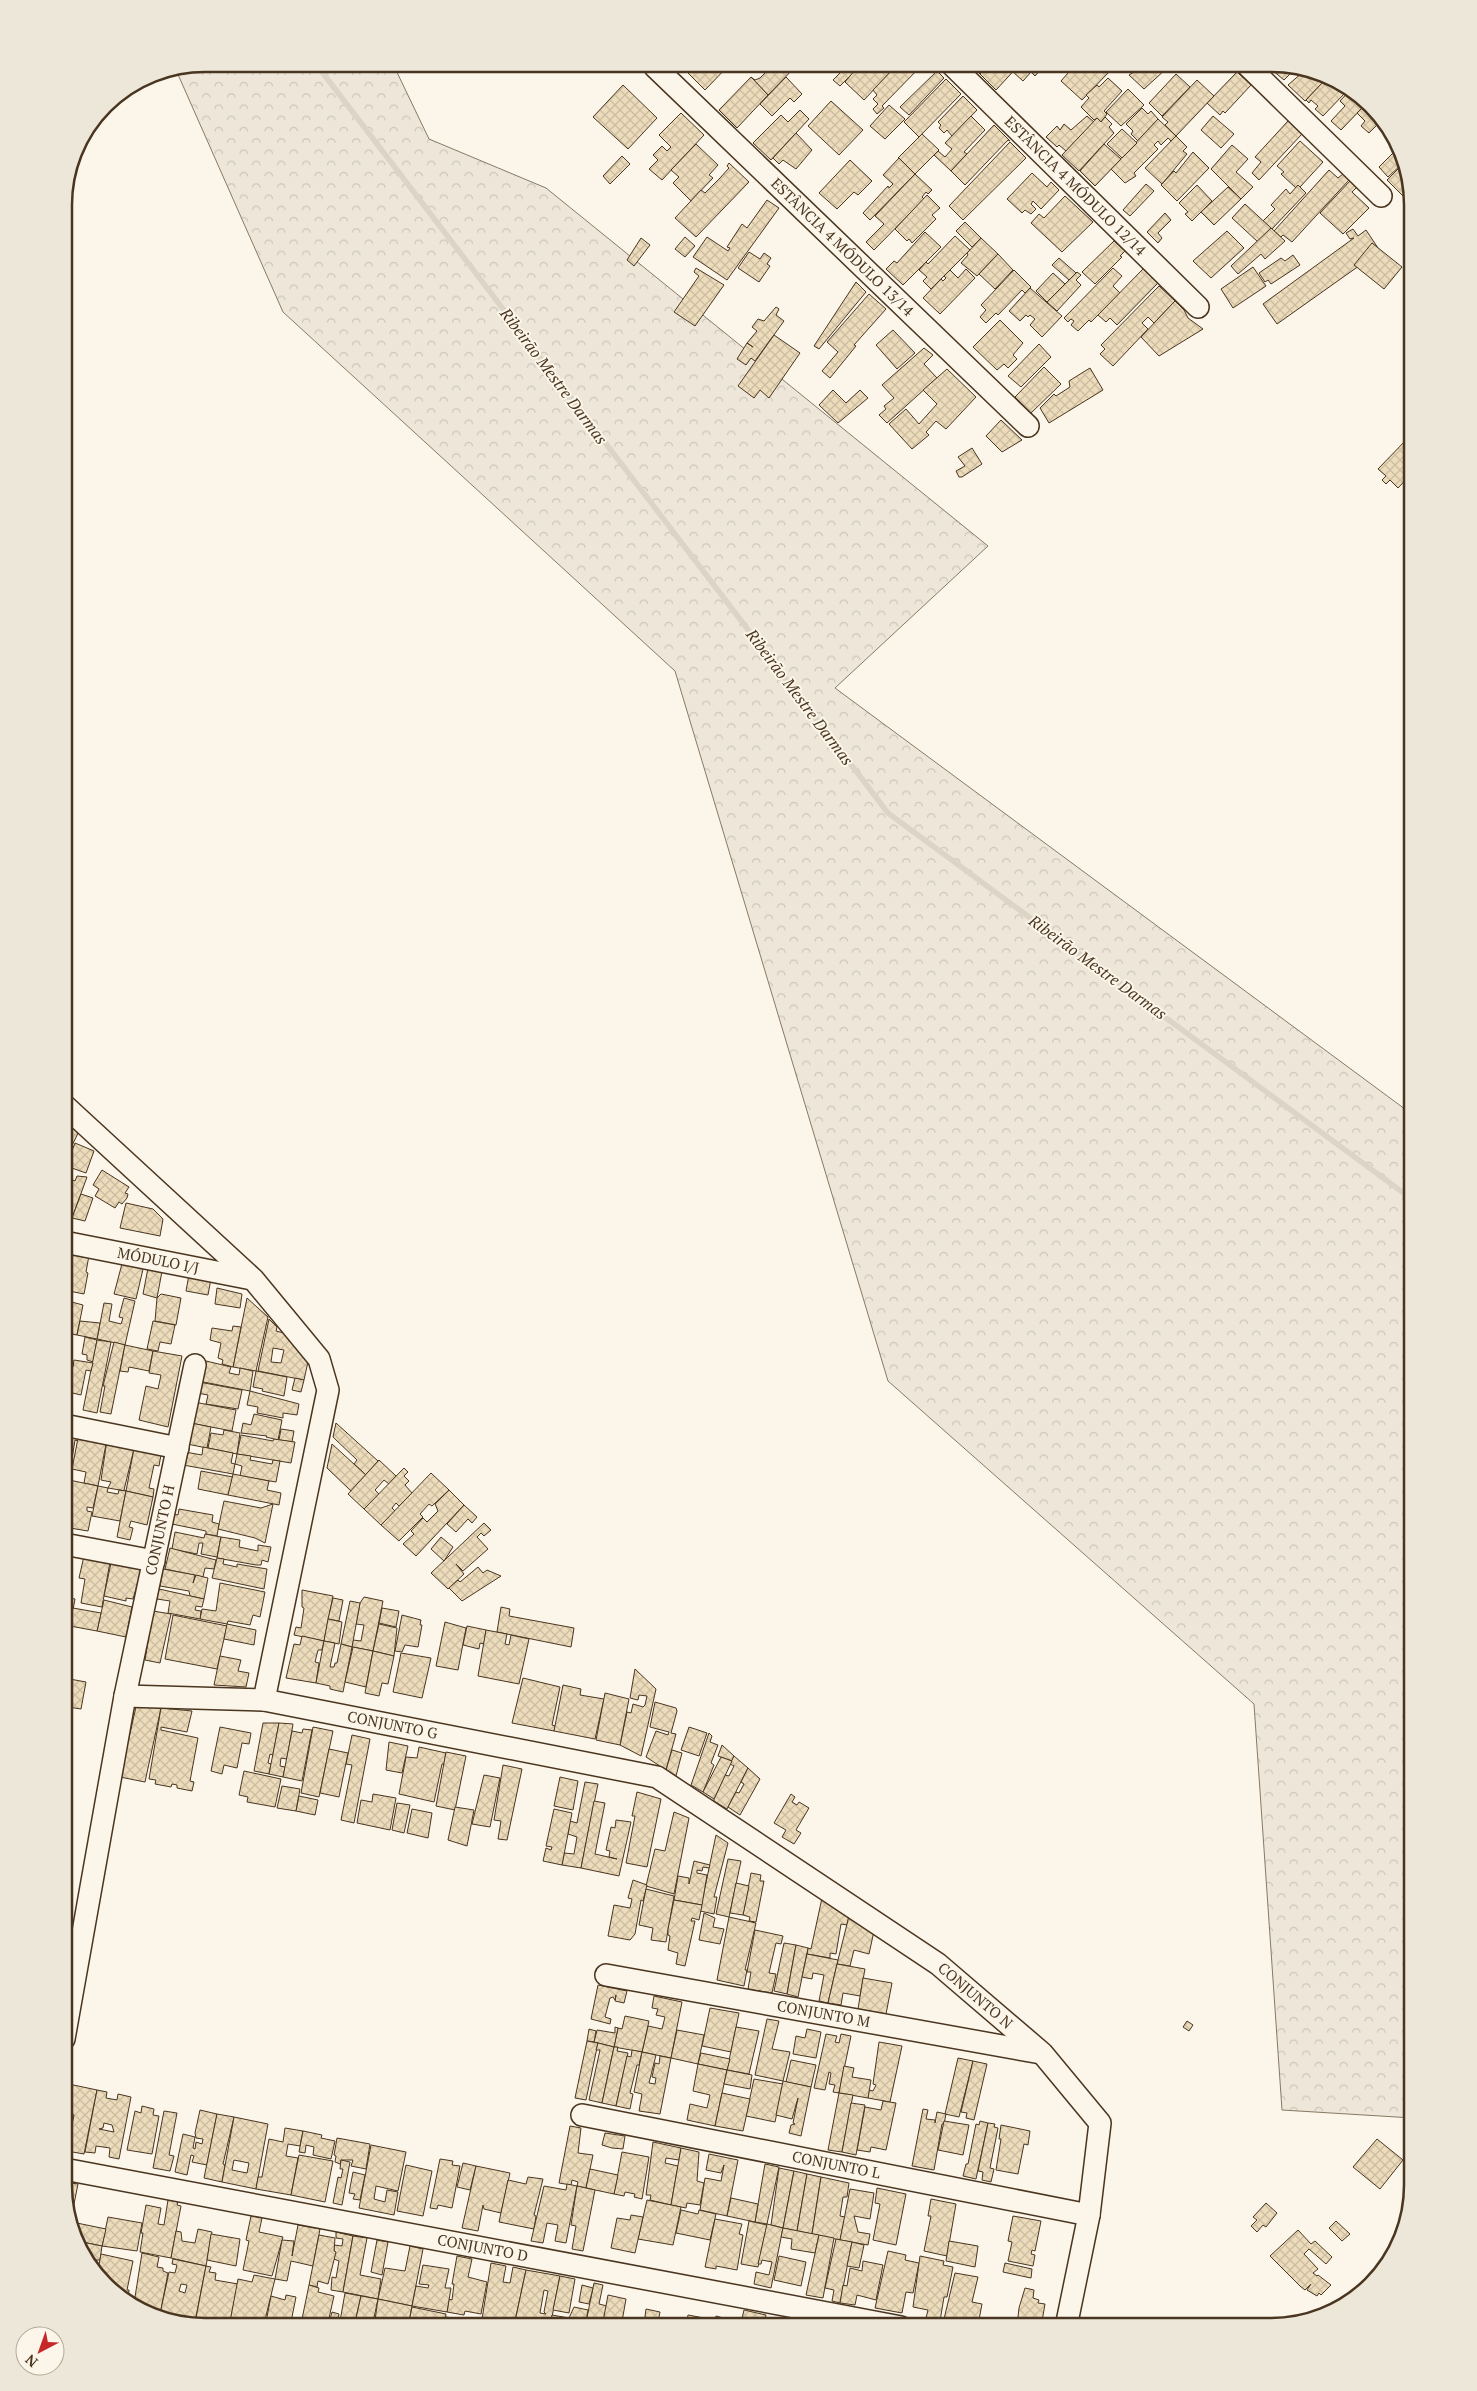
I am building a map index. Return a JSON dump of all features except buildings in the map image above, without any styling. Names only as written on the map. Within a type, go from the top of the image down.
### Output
[{"type":"street","name":"ESTÂNCIA 4 MÓDULO 13/14","points":[[665,72],[1028,426]]},
{"type":"street","name":"ESTÂNCIA 4 MÓDULO 12/14","points":[[960,73],[1198,307]]},
{"type":"street","points":[[1255,73],[1381,196]]},
{"type":"street","points":[[73,1113],[253,1279],[319,1359],[328,1390],[264,1700]]},
{"type":"street","name":"MÓDULO I/J","points":[[72,1244],[253,1279]]},
{"type":"street","name":"CONJUNTO H","points":[[72,1994],[125,1696],[196,1365]]},
{"type":"street","points":[[72,1427],[178,1448]]},
{"type":"street","points":[[72,1546],[154,1561]]},
{"type":"street","name":"CONJUNTO G","points":[[125,1696],[264,1700],[657,1777]]},
{"type":"street","name":"CONJUNTO N","points":[[657,1777],[938,1964],[1042,2053],[1100,2123],[1089,2215],[1068,2318]]},
{"type":"street","name":"CONJUNTO M","points":[[606,1975],[1042,2053]]},
{"type":"street","name":"CONJUNTO L","points":[[582,2115],[1089,2215]]},
{"type":"street","name":"CONJUNTO D","points":[[72,2171],[853,2318]]},
{"type":"green space","points":[[206,72],[397,72],[429,139],[546,188],[988,546],[835,688],[1404,1108],[1404,2117],[1282,2110],[1254,1704],[888,1381],[675,671],[283,312],[178,75]]},
{"type":"waterway","name":"Ribeirão Mestre Darmas","points":[[322,72],[888,813],[1404,1193]]}]
